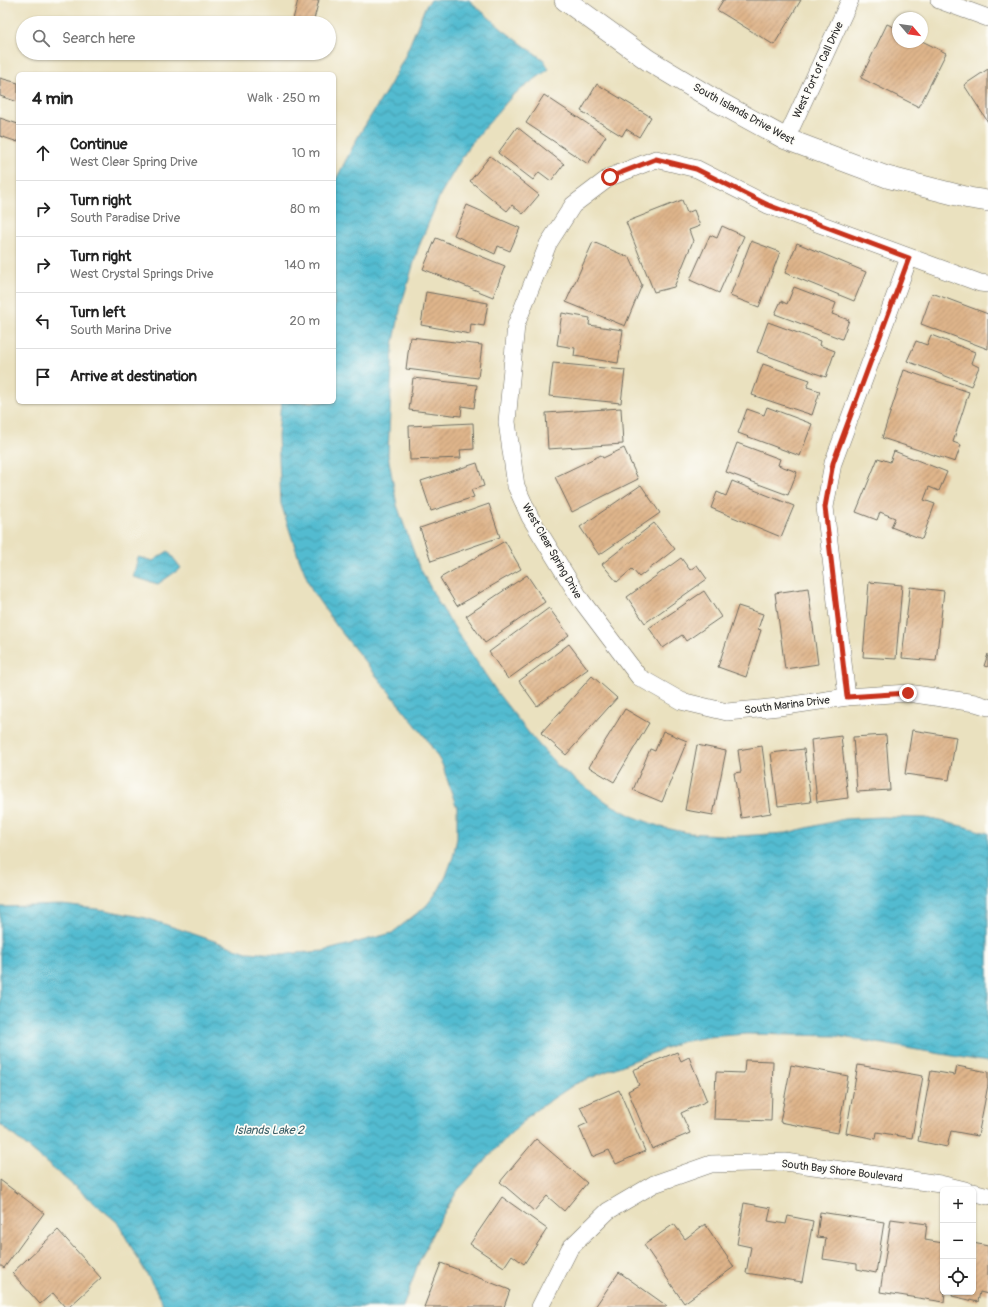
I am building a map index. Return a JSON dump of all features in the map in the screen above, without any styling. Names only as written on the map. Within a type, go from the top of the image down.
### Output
[{"type":"street","name":"South Islands Drive West","points":[[565,0],[648,60],[711,98],[786,140],[887,177],[969,198],[988,201]]},
{"type":"street","name":"West Port of Call Drive","points":[[786,140],[850,0]]},
{"type":"street","points":[[938,0],[988,18]]},
{"type":"street","name":"West Clear Spring Drive","points":[[681,701],[639,677],[581,600],[530,517],[516,486],[507,422],[516,325],[548,244],[573,205],[610,177],[656,159],[696,169],[768,205],[909,258]]},
{"type":"street","points":[[847,697],[825,507],[833,463],[909,258],[980,284],[988,284]]},
{"type":"street","name":"South Marina Drive","points":[[681,701],[727,712],[779,707],[847,697],[908,693],[975,702],[988,707]]},
{"type":"street","name":"South Bay Shore Boulevard","points":[[540,1307],[570,1248],[608,1211],[654,1184],[710,1164],[785,1162],[952,1187]]},
{"type":"street","points":[[976,1193],[988,1196]]},
{"type":"water","name":"Islands Lake 2","points":[[431,0],[469,0],[503,30],[544,60],[549,69],[512,96],[469,146],[440,195],[418,249],[401,306],[393,346],[388,455],[397,505],[418,564],[438,602],[499,695],[532,737],[558,766],[608,803],[632,816],[661,827],[689,833],[737,836],[786,833],[844,819],[881,817],[926,818],[988,833],[988,1062],[836,1036],[747,1034],[709,1037],[681,1042],[575,1084],[533,1112],[507,1137],[458,1190],[435,1228],[417,1267],[403,1307],[163,1307],[161,1299],[117,1222],[0,1124],[0,907],[62,905],[105,910],[146,918],[247,952],[282,954],[324,951],[392,933],[426,906],[438,891],[446,876],[453,857],[457,838],[457,808],[442,764],[426,738],[338,628],[312,591],[297,553],[281,504],[278,435],[281,404],[336,404],[336,179],[359,135],[390,85],[405,56],[426,5]]},
{"type":"water","points":[[168,551],[181,568],[158,584],[133,577],[138,557],[153,561]]},
{"type":"building","points":[[298,0],[319,0],[315,16],[294,16]]},
{"type":"building","points":[[723,0],[801,0],[774,45],[717,10]]},
{"type":"building","points":[[887,24],[892,26],[892,48],[928,48],[928,44],[946,53],[919,107],[861,78]]},
{"type":"building","points":[[988,69],[988,122],[964,85]]},
{"type":"building","points":[[0,78],[16,82],[16,101],[0,96]]},
{"type":"building","points":[[597,84],[651,117],[639,137],[626,129],[622,136],[581,111]]},
{"type":"building","points":[[544,95],[606,136],[588,164],[526,123]]},
{"type":"building","points":[[0,118],[16,123],[16,141],[0,136]]},
{"type":"building","points":[[517,127],[564,164],[551,181],[539,172],[533,180],[498,153]]},
{"type":"building","points":[[490,156],[539,195],[523,214],[512,205],[507,211],[470,181]]},
{"type":"building","points":[[682,200],[687,213],[694,210],[700,226],[689,230],[693,241],[674,287],[654,292],[626,222]]},
{"type":"building","points":[[467,205],[520,228],[510,251],[498,246],[495,254],[454,235]]},
{"type":"building","points":[[722,226],[744,236],[719,293],[690,280],[710,235],[717,238]]},
{"type":"building","points":[[436,238],[505,266],[493,297],[423,269]]},
{"type":"building","points":[[751,241],[780,252],[759,307],[730,296]]},
{"type":"building","points":[[593,242],[630,258],[642,285],[625,326],[566,302]]},
{"type":"building","points":[[797,243],[866,272],[854,301],[785,273]]},
{"type":"building","points":[[794,287],[836,303],[832,314],[849,320],[842,339],[775,314],[781,301],[787,304]]},
{"type":"building","points":[[426,292],[488,303],[484,326],[471,324],[470,334],[421,325]]},
{"type":"building","points":[[932,293],[988,314],[988,349],[921,324]]},
{"type":"building","points":[[562,313],[590,318],[589,325],[623,330],[618,363],[574,356],[575,348],[557,345]]},
{"type":"building","points":[[768,322],[820,341],[819,345],[835,351],[826,377],[757,352]]},
{"type":"building","points":[[931,335],[975,352],[971,363],[979,367],[971,386],[907,361],[916,341],[927,345]]},
{"type":"building","points":[[410,337],[482,345],[478,378],[406,369]]},
{"type":"building","points":[[553,363],[625,370],[621,403],[549,396]]},
{"type":"building","points":[[763,364],[810,380],[807,387],[820,391],[812,415],[752,395]]},
{"type":"building","points":[[904,370],[969,392],[953,442],[961,445],[955,462],[882,438]]},
{"type":"building","points":[[413,378],[477,385],[474,408],[462,406],[461,416],[409,410]]},
{"type":"building","points":[[767,407],[812,424],[800,456],[738,433],[747,409],[764,415]]},
{"type":"building","points":[[621,408],[623,444],[548,449],[546,413]]},
{"type":"building","points":[[473,423],[474,449],[460,450],[461,458],[410,460],[409,426]]},
{"type":"building","points":[[737,443],[780,459],[778,465],[797,472],[788,495],[726,472]]},
{"type":"building","points":[[624,448],[638,479],[572,512],[555,477],[601,455],[603,458]]},
{"type":"building","points":[[894,451],[947,472],[939,491],[929,487],[924,500],[935,504],[922,539],[891,527],[895,518],[880,512],[877,520],[856,512],[878,458],[890,462]]},
{"type":"building","points":[[477,463],[484,486],[471,490],[474,497],[431,511],[421,481]]},
{"type":"building","points":[[732,481],[794,506],[781,537],[711,508],[717,492],[726,496]]},
{"type":"building","points":[[641,485],[660,513],[599,555],[580,527]]},
{"type":"building","points":[[489,504],[500,537],[431,561],[420,528]]},
{"type":"building","points":[[654,523],[675,549],[639,577],[632,569],[617,582],[602,564]]},
{"type":"building","points":[[505,541],[521,569],[457,606],[440,578]]},
{"type":"building","points":[[681,558],[690,570],[697,565],[707,579],[645,623],[627,597]]},
{"type":"building","points":[[527,575],[545,602],[485,643],[466,616]]},
{"type":"building","points":[[869,582],[902,585],[896,659],[863,657]]},
{"type":"building","points":[[910,587],[944,591],[936,661],[902,658]]},
{"type":"building","points":[[808,588],[818,664],[785,669],[775,593]]},
{"type":"building","points":[[704,591],[721,617],[686,641],[682,635],[663,648],[649,628]]},
{"type":"building","points":[[738,606],[763,614],[758,629],[761,630],[746,677],[718,667]]},
{"type":"building","points":[[549,608],[569,635],[508,679],[489,652]]},
{"type":"building","points":[[569,644],[588,669],[537,706],[519,681]]},
{"type":"building","points":[[988,654],[988,667],[984,666]]},
{"type":"building","points":[[592,676],[617,698],[566,755],[541,733]]},
{"type":"building","points":[[625,709],[649,723],[614,782],[589,767]]},
{"type":"building","points":[[912,730],[956,737],[949,780],[905,774]]},
{"type":"building","points":[[663,731],[687,741],[662,802],[633,790],[650,749],[655,751]]},
{"type":"building","points":[[886,735],[890,790],[857,792],[853,737]]},
{"type":"building","points":[[841,736],[848,798],[817,802],[811,740]]},
{"type":"building","points":[[697,745],[726,751],[713,815],[685,810]]},
{"type":"building","points":[[762,746],[771,813],[741,818],[734,773],[741,772],[738,750]]},
{"type":"building","points":[[804,749],[811,802],[778,806],[771,753]]},
{"type":"building","points":[[677,1052],[681,1061],[689,1057],[707,1101],[681,1113],[690,1133],[652,1149],[628,1091],[639,1085],[633,1070]]},
{"type":"building","points":[[745,1060],[773,1061],[771,1121],[714,1119],[716,1072],[744,1073]]},
{"type":"building","points":[[791,1065],[848,1076],[838,1133],[780,1122]]},
{"type":"building","points":[[858,1065],[923,1076],[912,1138],[877,1132],[876,1139],[846,1133]]},
{"type":"building","points":[[957,1066],[988,1072],[988,1085],[978,1136],[951,1131],[947,1147],[918,1141],[931,1071],[955,1075]]},
{"type":"building","points":[[619,1090],[645,1151],[616,1164],[609,1150],[592,1157],[579,1127],[588,1123],[580,1107]]},
{"type":"building","points":[[536,1139],[587,1183],[564,1211],[547,1196],[534,1211],[500,1182]]},
{"type":"building","points":[[0,1180],[44,1213],[4,1268],[0,1265]]},
{"type":"building","points":[[502,1197],[547,1229],[524,1264],[512,1255],[504,1267],[470,1244]]},
{"type":"building","points":[[744,1203],[771,1208],[768,1221],[786,1224],[788,1216],[813,1221],[802,1282],[746,1273],[751,1247],[737,1244]]},
{"type":"building","points":[[820,1212],[884,1222],[876,1273],[857,1269],[857,1264],[823,1259],[826,1238],[817,1237]]},
{"type":"building","points":[[891,1219],[927,1224],[925,1240],[940,1242],[940,1295],[945,1295],[944,1302],[880,1292]]},
{"type":"building","points":[[674,1224],[685,1239],[705,1224],[734,1267],[684,1303],[644,1245]]},
{"type":"building","points":[[58,1230],[101,1278],[69,1307],[65,1307],[53,1293],[40,1304],[12,1273]]},
{"type":"building","points":[[976,1244],[988,1246],[988,1294],[980,1292],[978,1302],[952,1296],[976,1295]]},
{"type":"building","points":[[441,1263],[510,1290],[504,1307],[424,1307]]},
{"type":"building","points":[[619,1272],[667,1306],[595,1307]]},
{"type":"route","points":[[610,177],[656,159],[696,169],[768,205],[909,258],[833,463],[825,507],[847,697],[908,693]]}]
